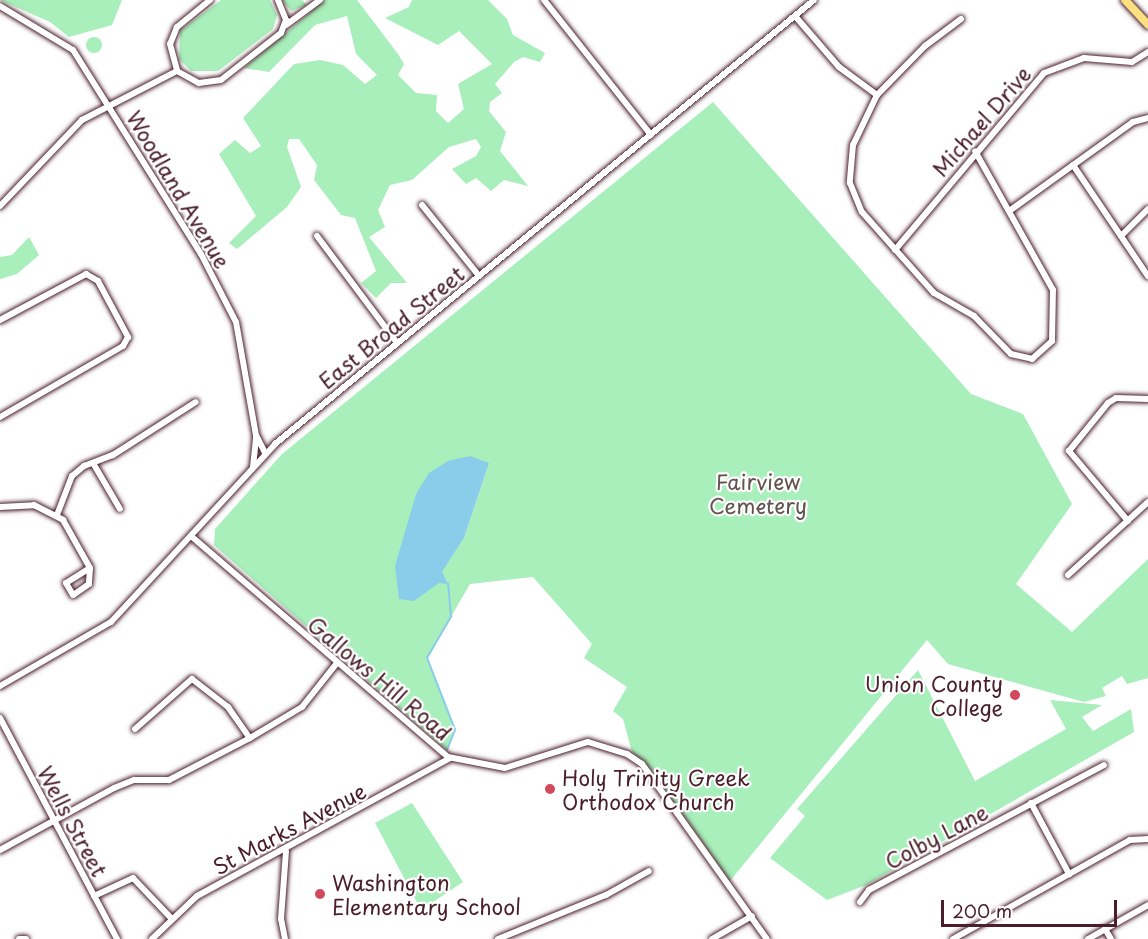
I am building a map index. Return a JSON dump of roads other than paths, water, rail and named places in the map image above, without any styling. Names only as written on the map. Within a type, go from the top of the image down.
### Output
[{"type":"main road","points":[[1125,0],[1148,25]]},
{"type":"street","points":[[210,0],[173,33],[169,51],[177,71],[199,84],[221,80],[286,25],[320,0]]},
{"type":"street","points":[[278,0],[286,25]]},
{"type":"street","points":[[544,0],[651,135]]},
{"type":"street","name":"East Broad Street","points":[[0,686],[111,622],[266,453],[795,16],[806,2],[814,0]]},
{"type":"street","name":"Woodland Avenue","points":[[0,6],[61,38],[107,103],[236,322],[256,435],[253,467]]},
{"type":"street","points":[[795,16],[839,67],[877,95]]},
{"type":"street","points":[[961,19],[925,46],[877,95],[853,145],[848,175],[862,212],[934,293],[974,316],[1011,354],[1037,357],[1049,346],[1055,325],[1053,290],[1012,209],[975,151]]},
{"type":"street","name":"Michael Drive","points":[[895,250],[1029,85],[1057,65],[1084,58],[1132,62],[1148,52]]},
{"type":"street","points":[[0,206],[68,131],[107,103],[177,71]]},
{"type":"street","points":[[1012,209],[1133,122],[1148,118]]},
{"type":"street","points":[[1073,165],[1148,276]]},
{"type":"street","points":[[422,205],[479,276]]},
{"type":"street","points":[[1121,236],[1148,209]]},
{"type":"street","points":[[317,236],[397,344]]},
{"type":"street","points":[[0,320],[86,274],[98,281],[128,337],[123,346],[0,417]]},
{"type":"street","points":[[1128,521],[1069,451],[1108,403],[1116,398],[1148,399]]},
{"type":"street","points":[[57,515],[72,476],[196,402]]},
{"type":"street","name":"Woodland Avenue","points":[[256,435],[266,453]]},
{"type":"street","points":[[93,463],[120,509]]},
{"type":"street","points":[[1068,575],[1148,502]]},
{"type":"street","points":[[0,507],[34,505],[57,515],[90,568],[86,589],[73,595],[66,590],[71,578],[90,568]]},
{"type":"street","name":"Gallows Hill Road","points":[[191,536],[450,758],[505,768],[577,742],[598,742],[627,754],[642,764],[752,916],[766,939]]},
{"type":"street","points":[[0,850],[114,788],[134,780],[169,780],[250,738],[302,707],[337,663]]},
{"type":"street","points":[[0,680],[12,679]]},
{"type":"street","points":[[135,729],[192,679],[228,707],[250,738]]},
{"type":"street","name":"Wells Street","points":[[0,718],[117,939]]},
{"type":"street","name":"St Marks Avenue","points":[[152,939],[171,918],[197,896],[286,850],[450,758]]},
{"type":"street","name":"Colby Lane","points":[[860,902],[869,890],[1104,765]]},
{"type":"street","points":[[1031,803],[1069,874]]},
{"type":"street","points":[[953,939],[1130,840],[1148,839]]},
{"type":"street","points":[[284,939],[286,850]]},
{"type":"street","points":[[498,939],[606,895],[649,871]]},
{"type":"street","points":[[94,896],[133,878],[171,918]]},
{"type":"street","points":[[1088,939],[1148,905]]},
{"type":"street","points":[[712,939],[752,916]]},
{"type":"street","points":[[1105,929],[1111,939]]},
{"type":"street","points":[[19,939],[26,939]]},
{"type":"water","points":[[470,456],[489,463],[464,538],[442,572],[448,584],[439,583],[414,601],[399,599],[395,566],[416,494],[429,473],[448,461]]},
{"type":"waterway","points":[[447,750],[455,730],[427,658],[451,617],[448,584]]},
{"type":"place","name":"Union County College","points":[[1015,695]]},
{"type":"place","name":"Holy Trinity Greek Orthodox Church","points":[[550,789]]},
{"type":"place","name":"Washington Elementary School","points":[[320,894]]},
{"type":"park label","name":"Fairview Cemetery","points":[[758,493]]}]
